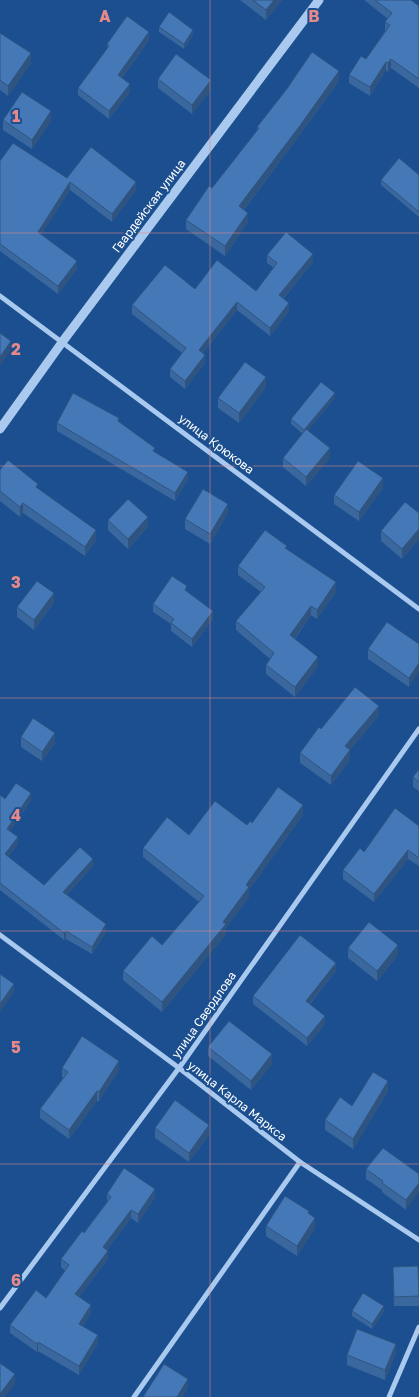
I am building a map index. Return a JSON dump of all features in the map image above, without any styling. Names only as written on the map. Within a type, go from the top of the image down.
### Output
[{"type":"street","name":"Гвардейская улица","points":[[0,429],[63,341],[319,0]]},
{"type":"street","name":"улица Крюкова","points":[[0,296],[63,341],[419,609]]},
{"type":"street","name":"улица Свердлова","points":[[0,1308],[179,1068],[419,729]]},
{"type":"street","name":"улица Карла Маркса","points":[[0,935],[179,1068],[300,1162],[419,1240]]},
{"type":"street","points":[[134,1397],[300,1162]]},
{"type":"street","points":[[389,1397],[419,1327]]},
{"type":"building","points":[[253,0],[274,0],[266,10]]},
{"type":"building","points":[[375,0],[411,0],[419,6],[419,79],[391,59],[388,63],[386,62],[370,87],[349,75],[361,56],[366,59],[390,25],[385,22],[392,13]]},
{"type":"building","points":[[169,12],[193,30],[184,44],[159,27]]},
{"type":"building","points":[[127,16],[149,32],[118,75],[130,84],[109,111],[78,88],[109,46],[107,44]]},
{"type":"building","points":[[0,33],[31,53],[8,86],[0,80]]},
{"type":"building","points":[[312,52],[339,71],[239,206],[248,213],[225,246],[186,220],[209,186],[212,188],[259,128],[257,127],[286,90]]},
{"type":"building","points":[[176,54],[211,80],[192,105],[158,79]]},
{"type":"building","points":[[22,92],[51,111],[32,140],[3,120]]},
{"type":"building","points":[[13,143],[67,178],[91,147],[136,182],[112,214],[70,182],[38,232],[77,261],[58,286],[0,244],[0,161]]},
{"type":"building","points":[[399,158],[419,175],[419,212],[381,180]]},
{"type":"building","points":[[286,232],[313,254],[279,295],[289,303],[270,328],[237,302],[199,350],[205,355],[185,381],[170,369],[186,348],[132,305],[165,265],[195,289],[217,260],[256,291],[277,263],[267,255]]},
{"type":"building","points":[[0,333],[11,341],[0,357]]},
{"type":"building","points":[[245,362],[266,377],[239,413],[218,398]]},
{"type":"building","points":[[321,382],[335,393],[304,430],[291,419]]},
{"type":"building","points":[[73,393],[119,418],[118,421],[155,448],[153,451],[188,472],[175,493],[57,423]]},
{"type":"building","points":[[306,429],[330,448],[306,477],[283,458]]},
{"type":"building","points":[[8,460],[38,484],[36,487],[96,530],[85,547],[23,503],[20,507],[0,491],[0,470]]},
{"type":"building","points":[[358,461],[383,478],[359,512],[334,495]]},
{"type":"building","points":[[203,489],[228,504],[210,534],[185,519]]},
{"type":"building","points":[[128,499],[148,517],[128,539],[108,520]]},
{"type":"building","points":[[405,502],[419,513],[419,529],[402,549],[381,531]]},
{"type":"building","points":[[265,530],[287,546],[285,548],[336,582],[317,610],[311,606],[290,635],[318,657],[295,687],[266,665],[274,653],[236,621],[265,587],[238,566]]},
{"type":"building","points":[[172,576],[187,586],[185,590],[213,611],[192,639],[171,623],[174,619],[153,604]]},
{"type":"building","points":[[37,581],[54,593],[34,620],[17,607]]},
{"type":"building","points":[[387,622],[419,644],[419,663],[409,678],[368,649]]},
{"type":"building","points":[[355,687],[379,706],[345,746],[350,750],[331,776],[300,753],[319,727],[321,729]]},
{"type":"building","points":[[33,718],[55,733],[42,752],[21,737]]},
{"type":"building","points":[[419,769],[419,782],[413,777]]},
{"type":"building","points":[[16,783],[31,793],[7,829],[18,837],[5,854],[44,885],[80,847],[93,859],[63,892],[106,924],[92,947],[66,931],[64,933],[0,883],[0,795],[5,799]]},
{"type":"building","points":[[278,787],[303,805],[246,885],[249,887],[223,922],[226,924],[162,1002],[123,971],[152,936],[162,945],[204,896],[143,848],[167,817],[189,835],[215,801],[247,825],[250,821],[252,823]]},
{"type":"building","points":[[395,808],[419,826],[419,858],[408,850],[374,894],[343,870],[360,848],[364,852]]},
{"type":"building","points":[[369,922],[398,945],[377,971],[348,948]]},
{"type":"building","points":[[300,935],[336,963],[306,1001],[325,1016],[307,1038],[253,996]]},
{"type":"building","points":[[0,974],[14,984],[0,1004]]},
{"type":"building","points":[[229,1021],[272,1054],[251,1081],[208,1047]]},
{"type":"building","points":[[82,1036],[119,1061],[99,1092],[97,1091],[69,1130],[40,1109],[68,1072],[62,1068]]},
{"type":"building","points":[[373,1072],[388,1081],[353,1139],[325,1120],[340,1097],[352,1106]]},
{"type":"building","points":[[175,1100],[209,1125],[189,1153],[155,1128]]},
{"type":"building","points":[[383,1148],[419,1174],[419,1183],[406,1200],[366,1169]]},
{"type":"building","points":[[124,1168],[155,1189],[138,1214],[131,1210],[103,1247],[108,1251],[75,1294],[91,1305],[79,1324],[98,1335],[79,1366],[38,1342],[37,1344],[10,1325],[36,1290],[46,1298],[69,1265],[61,1259],[82,1231],[84,1233],[111,1197],[107,1194]]},
{"type":"building","points":[[285,1196],[309,1211],[308,1213],[315,1218],[297,1246],[266,1226]]},
{"type":"building","points":[[418,1266],[419,1296],[394,1297],[393,1267]]},
{"type":"building","points":[[363,1293],[384,1306],[372,1324],[352,1311]]},
{"type":"building","points":[[357,1329],[396,1344],[385,1370],[347,1355]]},
{"type":"building","points":[[0,1363],[15,1374],[0,1394]]},
{"type":"building","points":[[164,1364],[188,1379],[177,1397],[143,1397]]}]
